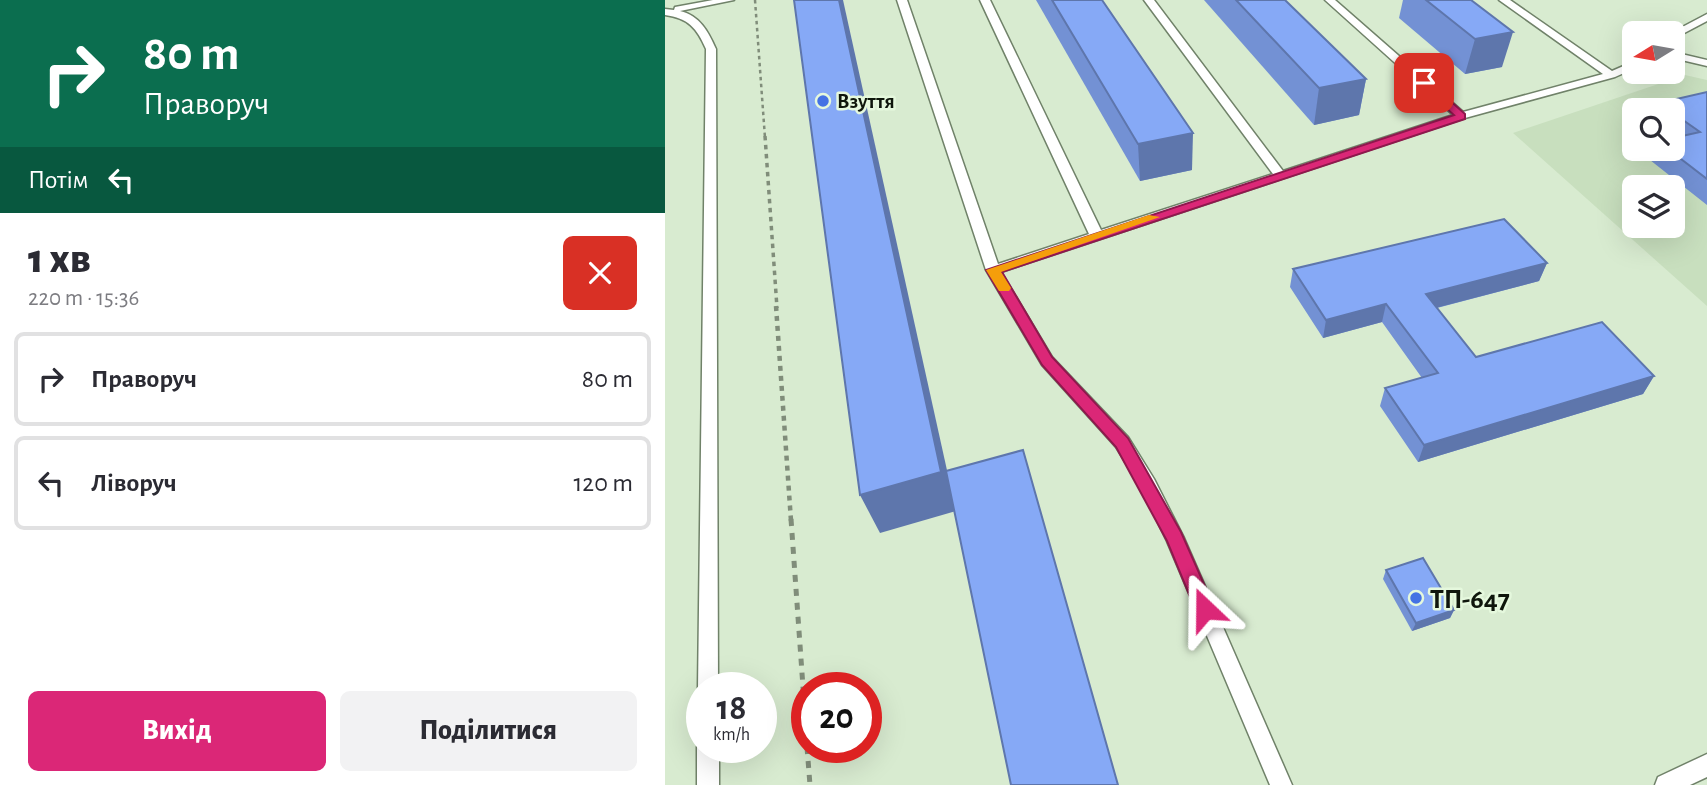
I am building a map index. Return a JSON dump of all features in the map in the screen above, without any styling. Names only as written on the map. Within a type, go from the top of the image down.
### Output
[{"type":"lane","points":[[665,12],[729,0]]},
{"type":"lane","points":[[902,0],[993,270],[1047,361],[1122,442],[1148,484],[1175,538],[1281,785]]},
{"type":"lane","points":[[985,0],[1097,236]]},
{"type":"lane","points":[[1149,0],[1281,176]]},
{"type":"lane","points":[[1330,0],[1461,116]]},
{"type":"lane","points":[[1504,0],[1611,75]]},
{"type":"lane","points":[[665,12],[692,16],[702,27],[711,49],[708,672]]},
{"type":"lane","points":[[1685,30],[1707,18]]},
{"type":"lane","points":[[1685,58],[1707,63]]},
{"type":"lane","points":[[993,270],[1461,116],[1622,70]]},
{"type":"lane","points":[[708,763],[708,785]]},
{"type":"lane","points":[[1666,785],[1707,765]]},
{"type":"path","points":[[755,0],[802,672]]},
{"type":"path","points":[[808,763],[810,785]]},
{"type":"shaded area","points":[[1685,75],[1707,80],[1707,306],[1631,238],[1685,238],[1685,175],[1622,175],[1622,230],[1513,133],[1658,84],[1685,84]]},
{"type":"building","points":[[794,0],[839,0],[941,472],[860,495]]},
{"type":"building","points":[[1052,0],[1102,0],[1193,133],[1138,144]]},
{"type":"building","points":[[1236,0],[1285,0],[1366,79],[1319,88]]},
{"type":"building","points":[[1426,0],[1471,0],[1513,32],[1475,39]]},
{"type":"building","points":[[1707,92],[1707,179],[1684,161],[1685,135],[1700,132],[1685,121],[1685,98],[1681,98]]},
{"type":"building","points":[[1504,219],[1547,263],[1426,294],[1476,357],[1602,322],[1654,376],[1424,445],[1385,388],[1438,373],[1386,304],[1326,320],[1293,269]]},
{"type":"building","points":[[1023,450],[1118,785],[1011,785],[946,471]]},
{"type":"building","name":"ТП-647","points":[[1423,558],[1454,610],[1416,623],[1386,570]]},
{"type":"slow traffic","points":[[1004,288],[993,270],[1154,217]]},
{"type":"place","name":"Взуття","points":[[823,101]]},
{"type":"place","name":"ТП-647","points":[[1416,598]]},
{"type":"route","points":[[1205,609],[1175,538],[1148,484],[1122,442],[1047,361],[993,270],[1461,116],[1424,83]]}]
